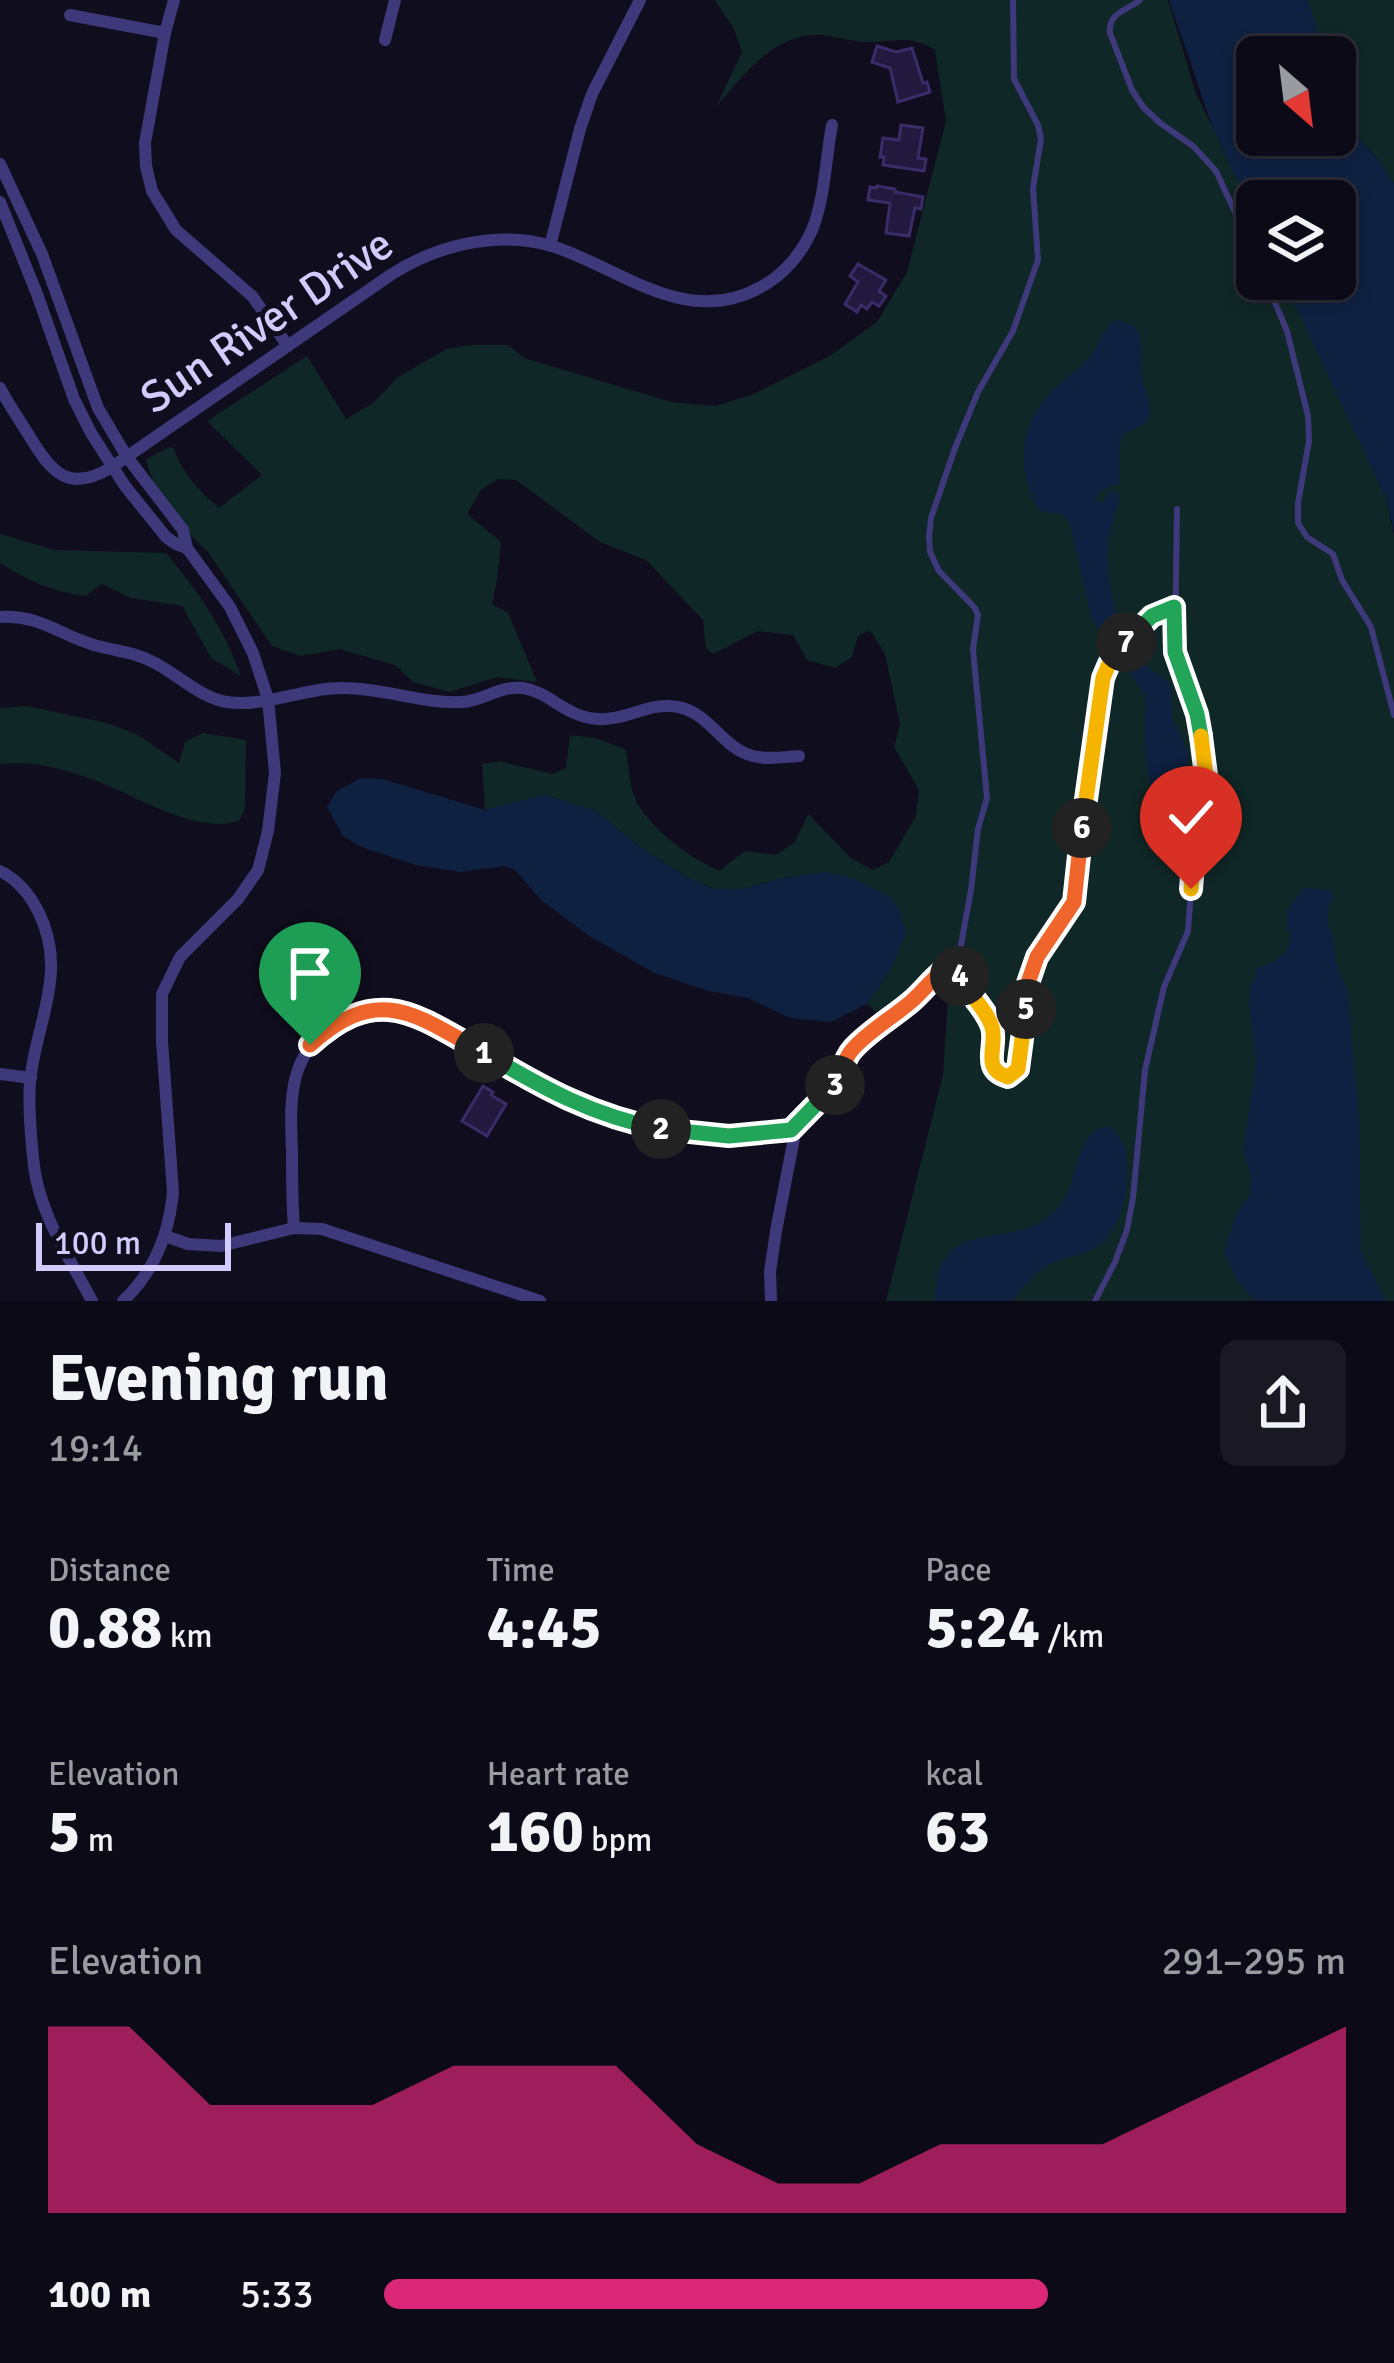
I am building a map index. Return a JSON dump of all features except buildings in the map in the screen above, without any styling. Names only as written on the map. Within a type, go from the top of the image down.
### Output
[{"type":"street","points":[[174,0],[145,143],[152,190],[176,230],[252,296],[288,346]]},
{"type":"street","points":[[385,40],[395,0]]},
{"type":"street","points":[[550,245],[592,94],[640,0]]},
{"type":"street","points":[[70,14],[165,33]]},
{"type":"street","name":"Sun River Drive","points":[[119,462],[392,274],[438,251],[503,240],[550,245],[671,298],[705,302],[752,292],[793,262],[812,230],[832,125]]},
{"type":"street","points":[[0,164],[42,254],[119,462]]},
{"type":"street","points":[[0,202],[74,399],[166,537],[188,548],[237,618],[268,699],[275,755],[274,790],[258,871],[180,957],[162,994],[173,1192],[165,1236],[148,1271],[124,1301]]},
{"type":"street","points":[[0,388],[55,472],[85,480],[119,462]]},
{"type":"street","points":[[0,617],[35,619],[94,645],[139,655],[214,699],[233,703],[351,688],[467,702],[521,687],[595,719],[675,706],[698,716],[742,752],[757,758],[799,756]]},
{"type":"street","points":[[0,872],[21,885],[34,903],[51,956],[51,982],[31,1078],[33,1159],[37,1188],[50,1222],[92,1301]]},
{"type":"street","points":[[294,1228],[290,1106],[300,1062],[310,1045],[334,1025],[389,1009],[413,1014],[572,1103],[610,1117],[710,1135],[791,1130],[794,1138],[770,1273],[771,1301]]},
{"type":"street","points":[[0,1074],[31,1078]]},
{"type":"street","points":[[165,1236],[188,1244],[220,1246],[294,1228],[338,1233],[540,1301]]},
{"type":"lane","points":[[1013,0],[1014,79],[1041,139],[1033,188],[1038,260],[1013,331],[978,392],[955,448],[929,537],[939,571],[978,615],[973,649],[987,798],[977,829],[958,961],[965,988],[991,1022],[994,1070],[1002,1076],[1018,1069],[1021,1059],[1031,970],[1074,902],[1103,678],[1117,652],[1143,623],[1174,607]]},
{"type":"lane","points":[[1140,0],[1116,14],[1109,24],[1126,77],[1143,107],[1193,146],[1216,171],[1236,214]]},
{"type":"lane","points":[[1274,300],[1287,332],[1308,416],[1298,523],[1307,537],[1333,554],[1342,580],[1371,627],[1394,715]]},
{"type":"lane","points":[[1095,1301],[1127,1230],[1144,1070],[1165,987],[1188,931],[1193,864],[1211,815],[1197,714],[1175,652],[1177,508]]},
{"type":"lane","points":[[791,1130],[839,1080],[853,1048],[913,1000],[946,966],[958,961]]},
{"type":"green space","points":[[715,0],[1168,0],[1195,91],[1238,180],[1236,300],[1296,300],[1387,501],[1394,536],[1394,1301],[886,1301],[943,1075],[951,957],[883,1018],[867,1004],[891,969],[827,872],[744,889],[714,889],[640,847],[596,811],[544,795],[485,810],[482,764],[499,761],[553,774],[566,768],[570,735],[595,738],[625,749],[632,790],[658,829],[719,871],[745,851],[776,855],[795,842],[808,814],[851,858],[873,870],[889,862],[916,816],[919,790],[894,747],[900,724],[885,654],[870,630],[858,636],[852,657],[835,668],[807,660],[793,635],[758,631],[713,654],[706,648],[703,620],[646,560],[600,542],[516,480],[498,479],[481,490],[467,514],[501,542],[492,604],[508,613],[537,682],[497,677],[450,692],[413,682],[395,665],[339,649],[301,656],[272,646],[155,485],[146,459],[170,447],[192,481],[219,508],[262,475],[207,421],[307,356],[346,419],[373,403],[397,378],[446,349],[472,345],[508,345],[524,358],[671,402],[716,406],[754,394],[828,357],[877,322],[907,272],[946,121],[935,50],[910,40],[864,42],[823,35],[790,40],[762,57],[716,107],[742,52]]},
{"type":"green space","points":[[1289,0],[1394,0],[1394,184],[1356,134],[1356,36],[1298,36]]},
{"type":"green space","points":[[0,534],[55,550],[166,553],[209,611],[241,676],[211,658],[182,606],[131,598],[102,584],[85,596],[41,584],[0,563]]},
{"type":"green space","points":[[26,706],[107,723],[138,735],[179,763],[185,742],[203,733],[246,740],[245,809],[239,821],[204,823],[71,772],[36,764],[0,764],[0,708]]},
{"type":"water","points":[[1169,0],[1308,0],[1319,36],[1236,36],[1236,156],[1356,156],[1356,135],[1394,184],[1394,532],[1387,501],[1293,300],[1356,300],[1356,180],[1237,180],[1212,126]]},
{"type":"water","points":[[1117,320],[1135,326],[1138,332],[1150,408],[1148,422],[1123,435],[1119,483],[1102,490],[1094,501],[1103,502],[1115,490],[1120,496],[1108,551],[1120,626],[1113,638],[1092,620],[1069,521],[1038,509],[1026,479],[1024,450],[1038,409],[1090,357]]},
{"type":"water","points":[[1132,653],[1168,681],[1172,720],[1189,753],[1169,837],[1149,782],[1145,698],[1125,660]]},
{"type":"water","points":[[360,778],[383,779],[485,810],[544,795],[596,811],[640,847],[714,889],[744,889],[827,872],[857,880],[889,896],[899,909],[906,933],[891,969],[867,1004],[831,1022],[790,1018],[748,998],[708,991],[655,973],[589,936],[505,866],[460,872],[416,865],[362,847],[343,836],[327,807],[336,792]]},
{"type":"water","points":[[1304,888],[1330,890],[1334,898],[1327,920],[1348,992],[1359,1119],[1361,1251],[1386,1301],[1255,1301],[1239,1283],[1224,1252],[1252,1179],[1243,1151],[1256,1064],[1250,987],[1255,969],[1272,963],[1289,946],[1288,912]]},
{"type":"water","points":[[1102,1127],[1109,1127],[1121,1140],[1127,1169],[1122,1208],[1104,1241],[1045,1267],[1012,1301],[935,1301],[938,1274],[947,1256],[960,1245],[1033,1225],[1051,1215],[1068,1192],[1084,1145]]},
{"type":"route","points":[[310,1045],[346,1018],[373,1010],[401,1010],[572,1103],[610,1117],[710,1135],[791,1130],[844,1074],[853,1048],[913,1000],[946,966],[958,961],[965,988],[991,1022],[994,1070],[1002,1076],[1014,1074],[1021,1059],[1031,970],[1074,902],[1103,678],[1117,652],[1143,623],[1174,607],[1175,652],[1197,714],[1211,815],[1193,864],[1191,889]]}]
